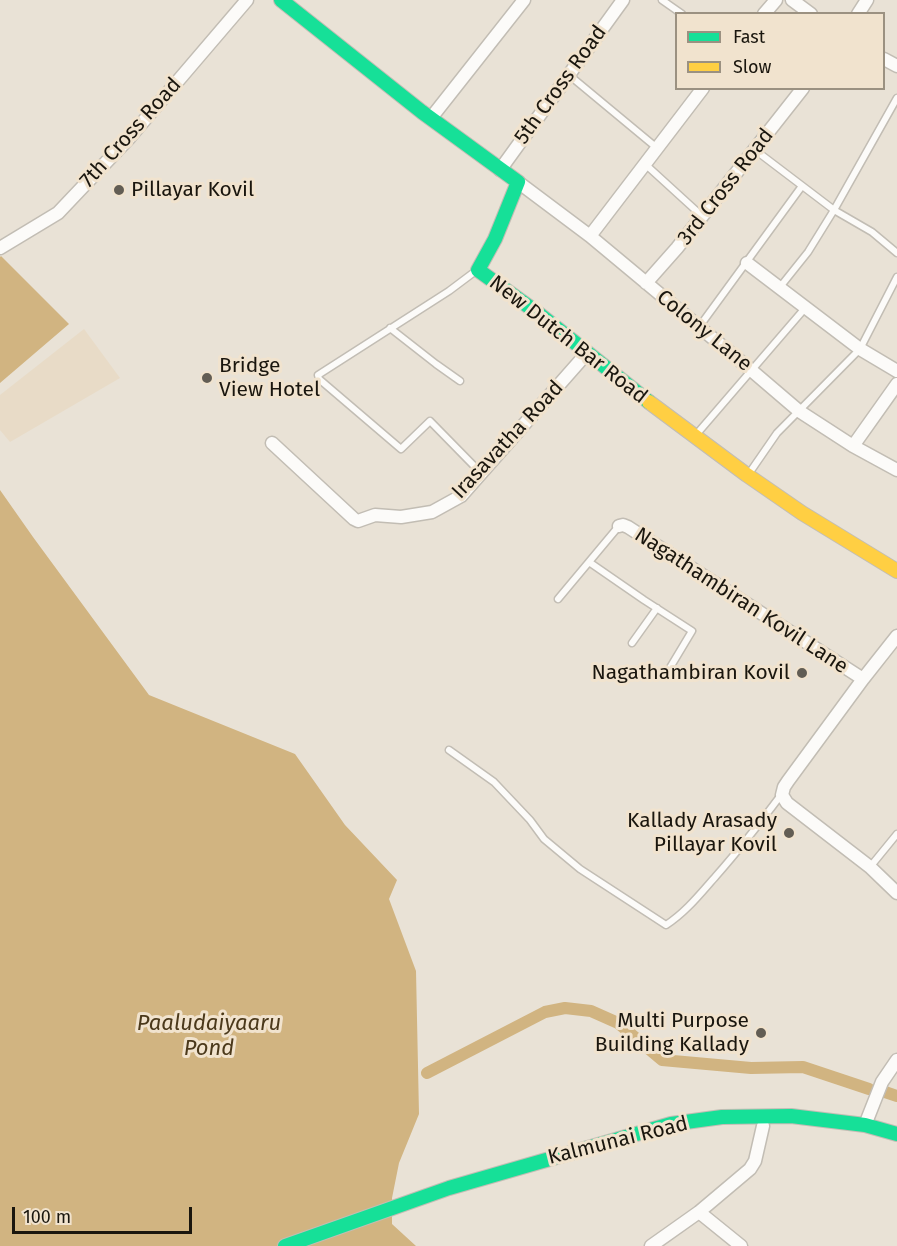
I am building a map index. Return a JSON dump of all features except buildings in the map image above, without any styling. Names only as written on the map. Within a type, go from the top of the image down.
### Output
[{"type":"main road","points":[[281,0],[364,67],[518,182]]},
{"type":"main road","name":"New Dutch Bar Road","points":[[518,182],[495,239],[478,270],[539,314],[641,396],[747,475],[802,513],[897,571]]},
{"type":"main road","name":"Kalmunai Road","points":[[451,1191],[671,1124],[722,1117],[790,1116],[897,1134]]},
{"type":"main road","name":"Kalmunai Road","points":[[451,1191],[674,1133],[763,1126],[863,1130],[897,1145]]},
{"type":"main road","points":[[285,1246],[451,1191]]},
{"type":"main road","points":[[306,1246],[451,1191]]},
{"type":"street","name":"7th Cross Road","points":[[0,248],[58,213],[129,136],[247,0]]},
{"type":"street","points":[[431,118],[524,0]]},
{"type":"street","name":"5th Cross Road","points":[[500,170],[623,0]]},
{"type":"street","points":[[766,12],[776,0]]},
{"type":"street","points":[[792,0],[808,12]]},
{"type":"street","points":[[590,236],[701,90]]},
{"type":"street","name":"3rd Cross Road","points":[[646,283],[677,249],[801,90]]},
{"type":"street","name":"Colony Lane","points":[[518,182],[590,236],[799,411],[853,446],[897,470]]},
{"type":"street","points":[[747,262],[861,349],[897,372]]},
{"type":"street","name":"Irasavatha Road","points":[[272,443],[358,521],[375,515],[401,517],[432,512],[461,496],[587,353]]},
{"type":"street","points":[[853,446],[897,384]]},
{"type":"street","name":"Nagathambiran Kovil Lane","points":[[619,526],[628,527],[863,679]]},
{"type":"street","points":[[897,636],[788,781],[782,795],[787,803],[870,867],[897,893]]},
{"type":"street","points":[[863,1130],[882,1082],[897,1060]]},
{"type":"street","points":[[651,1246],[699,1212],[750,1169],[755,1161],[763,1126]]},
{"type":"street","points":[[699,1212],[741,1246]]},
{"type":"lane","points":[[662,0],[679,12]]},
{"type":"lane","points":[[568,75],[657,148]]},
{"type":"lane","points":[[780,287],[808,252],[834,210],[897,98]]},
{"type":"lane","points":[[755,150],[834,210],[872,232],[897,253]]},
{"type":"lane","points":[[645,164],[702,216]]},
{"type":"lane","points":[[699,327],[802,186]]},
{"type":"lane","points":[[478,270],[318,375],[319,379],[401,449],[430,421],[482,473]]},
{"type":"lane","points":[[747,475],[777,433],[861,349],[897,277]]},
{"type":"lane","points":[[694,436],[806,307]]},
{"type":"lane","points":[[390,328],[460,381]]},
{"type":"lane","points":[[558,599],[619,526]]},
{"type":"lane","points":[[589,562],[692,631],[668,671]]},
{"type":"lane","points":[[632,643],[657,608]]},
{"type":"lane","points":[[449,750],[494,782],[530,820],[544,839],[580,869],[666,926],[693,903],[782,795]]},
{"type":"lane","points":[[870,867],[897,834]]},
{"type":"shaded area","points":[[84,329],[120,378],[10,442],[0,430],[0,395]]},
{"type":"water","points":[[0,257],[69,324],[0,383]]},
{"type":"water","name":"Paaludaiyaaru Pond","points":[[0,490],[149,695],[295,754],[345,825],[397,880],[389,899],[416,971],[419,1114],[399,1163],[392,1198],[392,1224],[416,1246],[0,1246]]},
{"type":"waterway","points":[[427,1073],[545,1012],[565,1008],[591,1011],[618,1023],[662,1060],[751,1068],[803,1067],[869,1089]]},
{"type":"waterway","points":[[885,1092],[897,1096]]},
{"type":"traffic: fast","points":[[281,0],[422,112],[518,182],[495,239],[478,270],[539,314],[649,402]]},
{"type":"traffic: fast","points":[[285,1246],[449,1188],[671,1124],[722,1117],[791,1116],[865,1125],[897,1134]]},
{"type":"traffic: slow","points":[[649,402],[802,513],[897,571]]},
{"type":"place","name":"Pillayar Kovil","points":[[119,190]]},
{"type":"place","name":"Bridge View Hotel","points":[[207,378]]},
{"type":"place","name":"Nagathambiran Kovil","points":[[802,673]]},
{"type":"place","name":"Kallady Arasady Pillayar Kovil","points":[[789,833]]},
{"type":"place","name":"Multi Purpose Building Kallady","points":[[761,1033]]}]
